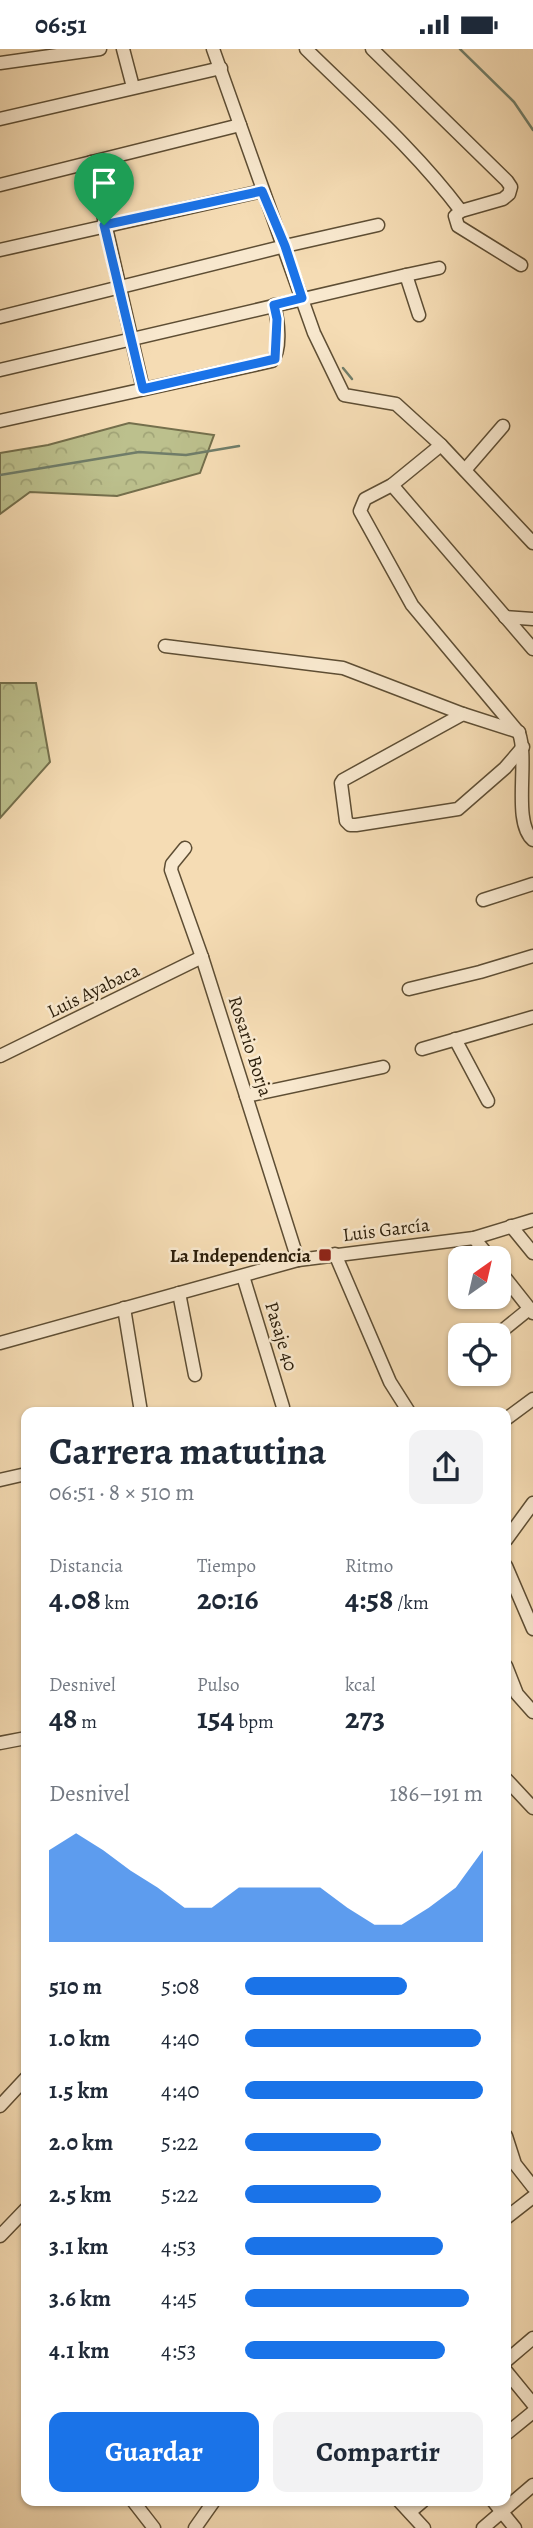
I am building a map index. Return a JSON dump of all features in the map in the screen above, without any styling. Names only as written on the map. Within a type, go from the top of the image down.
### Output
[{"type":"street","points":[[0,63],[100,49]]},
{"type":"street","points":[[123,49],[133,87]]},
{"type":"street","points":[[214,49],[314,333],[344,395],[396,404],[441,445],[533,543]]},
{"type":"street","points":[[306,49],[391,132],[449,194],[461,211]]},
{"type":"street","points":[[372,49],[507,181],[509,194],[503,199],[461,211],[455,216],[458,226],[521,265]]},
{"type":"street","points":[[0,119],[221,68]]},
{"type":"street","points":[[0,185],[240,125]]},
{"type":"street","points":[[91,162],[143,389]]},
{"type":"street","points":[[0,250],[262,191]]},
{"type":"street","points":[[0,317],[378,225]]},
{"type":"street","points":[[0,370],[439,268]]},
{"type":"street","points":[[406,275],[419,315]]},
{"type":"street","points":[[0,421],[272,361],[276,355],[277,319],[274,305]]},
{"type":"street","points":[[465,470],[503,426]]},
{"type":"street","points":[[441,445],[392,485],[365,499],[360,511],[412,605],[519,733],[523,747],[524,828],[533,840]]},
{"type":"street","points":[[392,485],[533,649]]},
{"type":"street","points":[[505,617],[533,619]]},
{"type":"street","points":[[165,646],[343,668],[519,733]]},
{"type":"street","points":[[463,714],[343,780],[341,783],[346,821],[350,825],[356,825],[458,809],[505,768],[523,747]]},
{"type":"street","name":"Rosario Borja","points":[[185,848],[172,864],[171,870],[202,957],[298,1261]]},
{"type":"street","points":[[482,900],[533,884]]},
{"type":"street","points":[[409,989],[533,956]]},
{"type":"street","name":"Luis Ayabaca","points":[[0,1056],[202,957]]},
{"type":"street","points":[[422,1049],[533,1017]]},
{"type":"street","points":[[455,1039],[488,1101]]},
{"type":"street","points":[[246,1096],[383,1067]]},
{"type":"street","name":"Luis García","points":[[0,1343],[298,1261],[335,1254],[474,1238],[533,1220]]},
{"type":"street","points":[[511,1226],[533,1253]]},
{"type":"street","points":[[474,1238],[480,1246]]},
{"type":"street","points":[[335,1254],[390,1382],[406,1407]]},
{"type":"street","name":"Pasaje 40","points":[[243,1276],[284,1407]]},
{"type":"street","points":[[511,1285],[531,1311],[511,1326]]},
{"type":"street","points":[[179,1293],[195,1375]]},
{"type":"street","points":[[124,1308],[140,1407]]},
{"type":"street","points":[[511,1415],[533,1399]]},
{"type":"street","points":[[0,1481],[21,1475]]},
{"type":"street","points":[[511,1532],[533,1503]]},
{"type":"street","points":[[511,1578],[533,1629]]},
{"type":"street","points":[[511,1679],[517,1694],[533,1712]]},
{"type":"street","points":[[0,1743],[21,1739]]},
{"type":"street","points":[[511,1784],[533,1808]]},
{"type":"street","points":[[0,2106],[21,2083]]},
{"type":"street","points":[[511,2152],[515,2164],[533,2187]]},
{"type":"street","points":[[511,2214],[533,2197]]},
{"type":"street","points":[[0,2236],[21,2214]]},
{"type":"street","points":[[511,2357],[533,2338]]},
{"type":"street","points":[[511,2377],[533,2403]]},
{"type":"street","points":[[511,2430],[533,2412]]},
{"type":"street","points":[[511,2504],[533,2485]]},
{"type":"street","points":[[136,2506],[151,2527]]},
{"type":"street","points":[[195,2528],[210,2506]]},
{"type":"street","points":[[404,2506],[424,2528]]},
{"type":"street","points":[[410,2512],[418,2506]]},
{"type":"street","points":[[497,2506],[516,2528]]},
{"type":"street","points":[[483,2528],[509,2506]]},
{"type":"green space","points":[[129,423],[214,435],[200,473],[117,496],[30,492],[0,514],[0,453],[48,445]]},
{"type":"green space","points":[[0,683],[36,683],[50,762],[0,818]]},
{"type":"waterway","points":[[460,49],[514,102],[533,130]]},
{"type":"waterway","points":[[343,368],[352,379]]},
{"type":"waterway","points":[[0,475],[139,452],[186,455],[239,446]]},
{"type":"place","name":"La Independencia","points":[[325,1255]]},
{"type":"route","points":[[262,191],[285,246],[302,298],[274,305],[277,319],[275,359],[143,389],[104,225],[262,191]]}]
